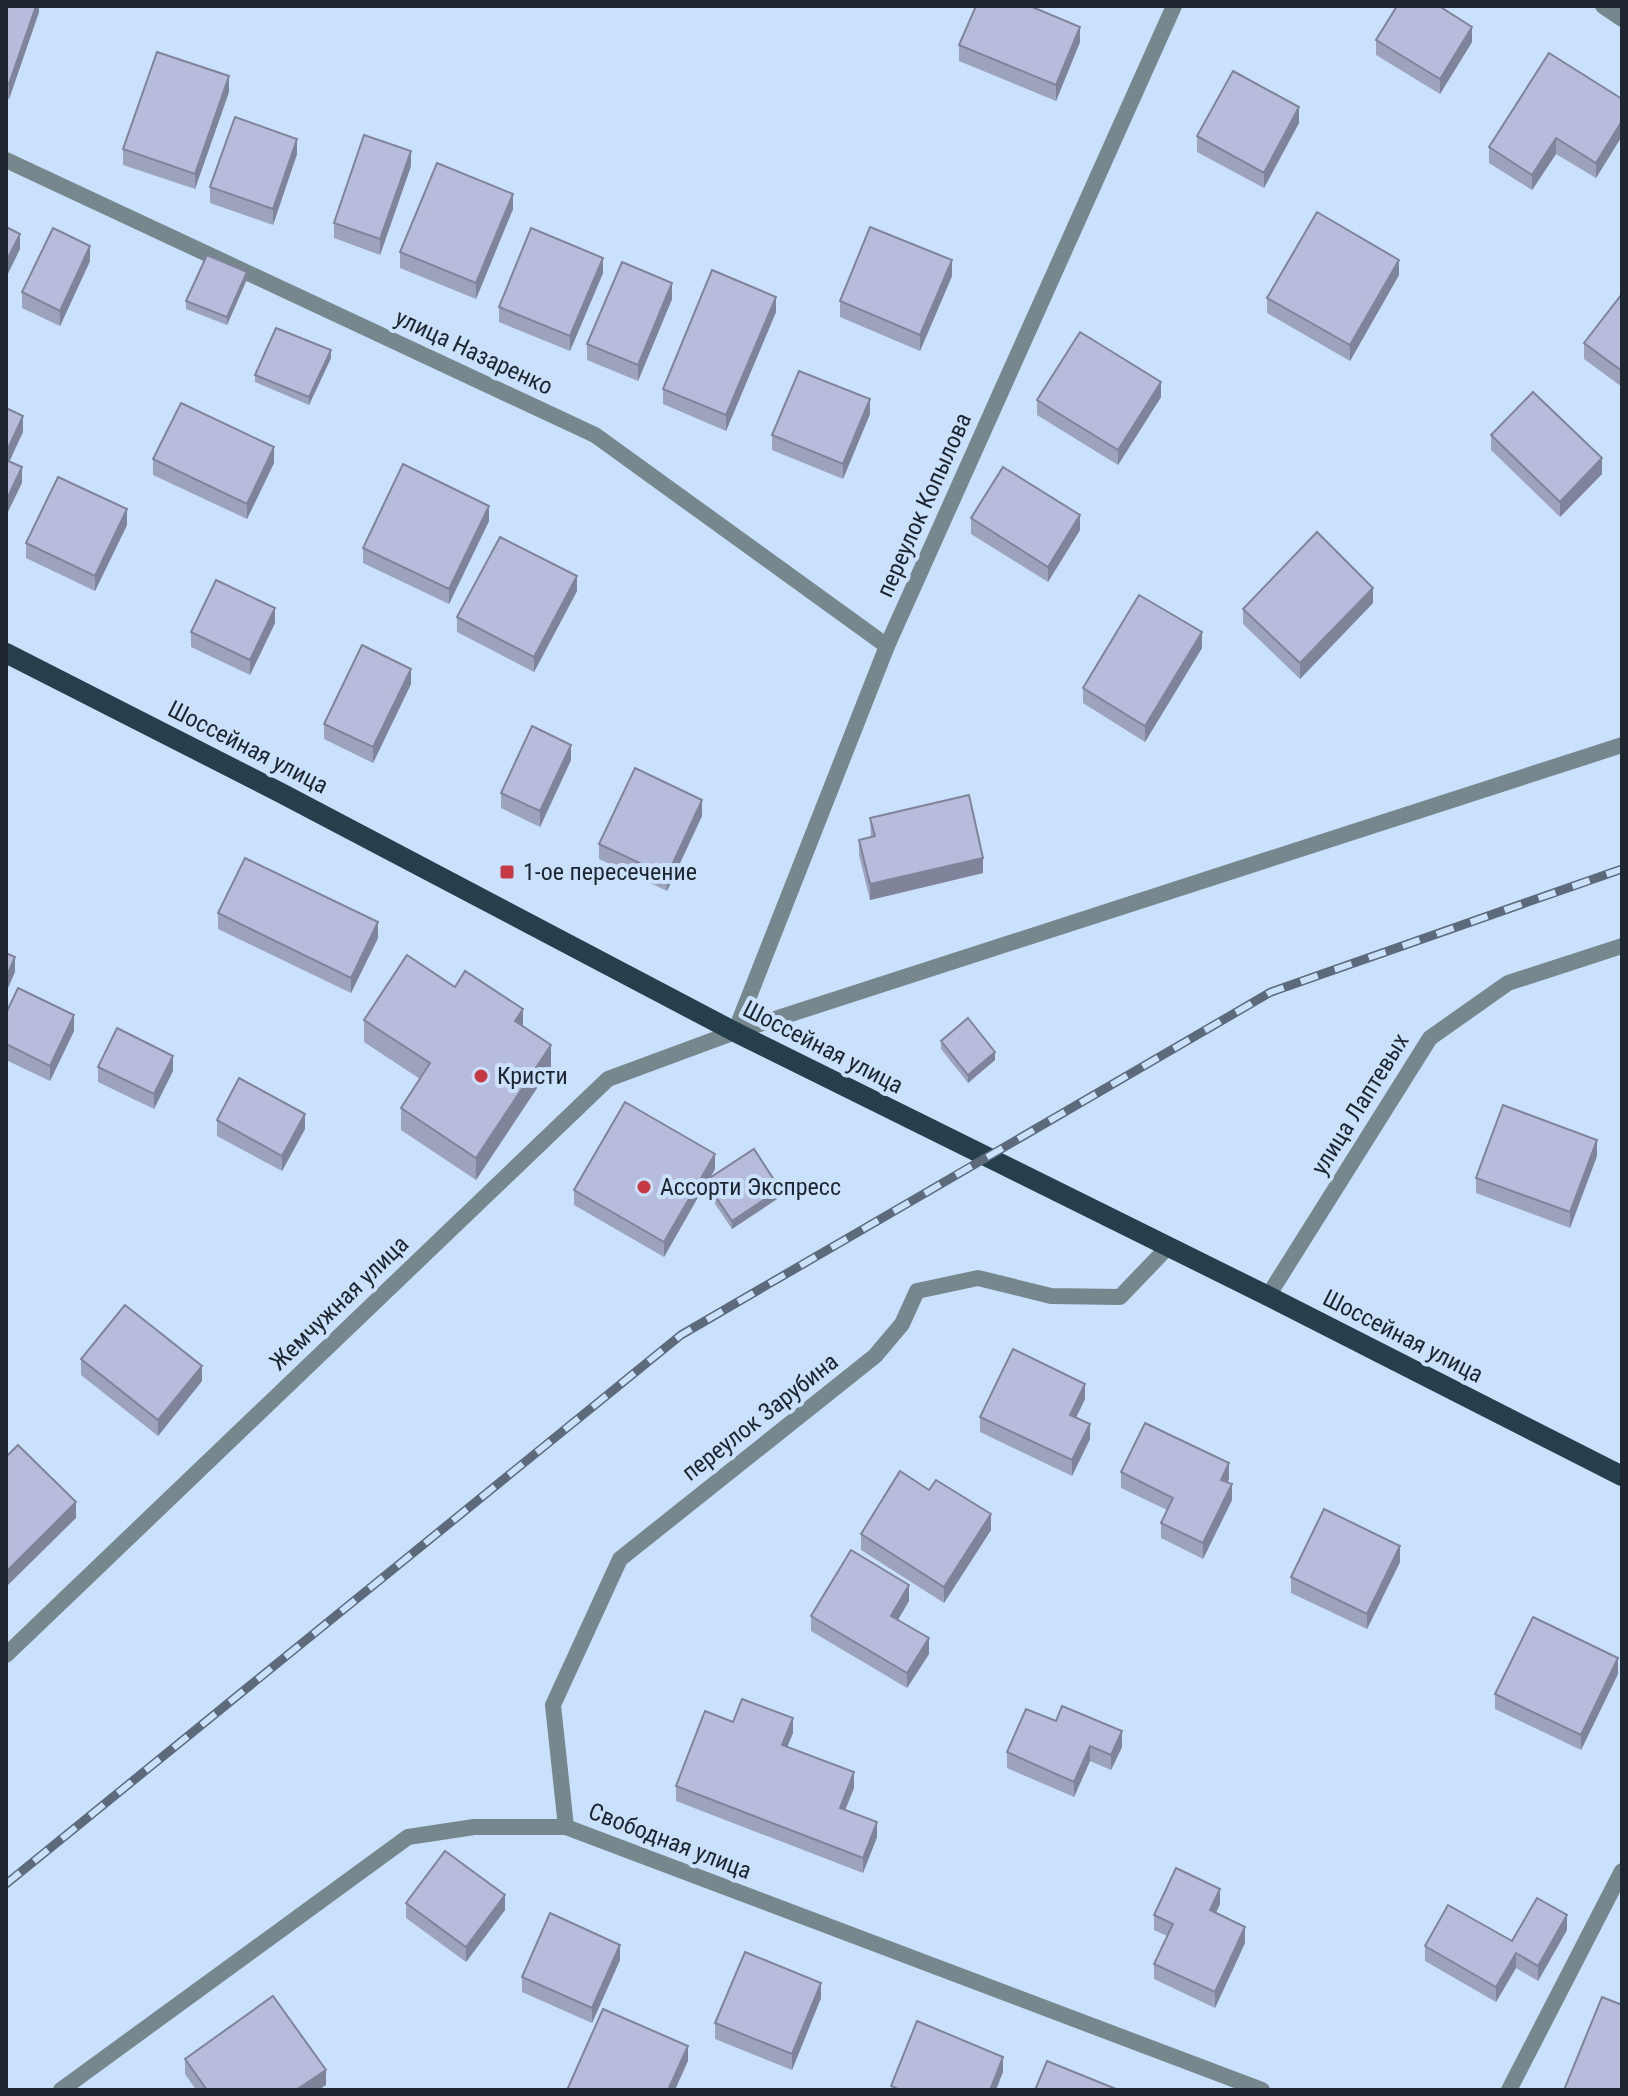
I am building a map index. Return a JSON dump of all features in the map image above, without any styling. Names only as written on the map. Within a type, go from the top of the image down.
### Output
[{"type":"main road","name":"Шоссейная улица","points":[[6,653],[281,793],[735,1032],[1268,1296],[1622,1476]]},
{"type":"street","name":"переулок Копылова","points":[[735,1032],[887,646],[1174,6]]},
{"type":"street","points":[[1603,6],[1622,19]]},
{"type":"street","name":"улица Назаренко","points":[[6,160],[595,435],[887,646]]},
{"type":"street","name":"Жемчужная улица","points":[[6,1655],[608,1079],[735,1032],[1622,745]]},
{"type":"street","name":"улица Лаптевых","points":[[1268,1296],[1430,1038],[1508,983],[1622,946]]},
{"type":"street","name":"переулок Зарубина","points":[[566,1827],[553,1705],[620,1559],[875,1356],[902,1324],[917,1291],[978,1278],[1051,1296],[1120,1297],[1168,1247]]},
{"type":"street","name":"Свободная улица","points":[[61,2090],[408,1837],[474,1827],[566,1827],[1262,2090]]},
{"type":"street","points":[[1509,2090],[1622,1871]]},
{"type":"building","points":[[6,6],[36,6],[9,84],[6,82]]},
{"type":"building","points":[[976,6],[1030,6],[1080,27],[1056,85],[959,45]]},
{"type":"building","points":[[1397,6],[1439,6],[1472,27],[1440,79],[1376,40]]},
{"type":"building","points":[[157,52],[229,76],[195,174],[123,149]]},
{"type":"building","points":[[1549,53],[1622,99],[1622,121],[1596,163],[1556,138],[1532,175],[1489,147]]},
{"type":"building","points":[[1233,71],[1299,107],[1264,173],[1197,136]]},
{"type":"building","points":[[235,117],[297,139],[273,209],[210,187]]},
{"type":"building","points":[[364,135],[411,151],[380,239],[334,223]]},
{"type":"building","points":[[437,163],[513,194],[476,283],[400,252]]},
{"type":"building","points":[[1317,212],[1399,260],[1350,345],[1267,298]]},
{"type":"building","points":[[6,227],[20,234],[6,262]]},
{"type":"building","points":[[870,227],[952,260],[920,335],[840,301]]},
{"type":"building","points":[[53,228],[90,246],[60,311],[22,292]]},
{"type":"building","points":[[531,228],[603,258],[570,336],[499,307]]},
{"type":"building","points":[[207,255],[247,272],[227,317],[186,301]]},
{"type":"building","points":[[622,262],[672,283],[638,365],[587,344]]},
{"type":"building","points":[[712,270],[776,297],[726,415],[663,389]]},
{"type":"building","points":[[1622,294],[1622,371],[1584,343]]},
{"type":"building","points":[[276,328],[331,350],[309,397],[255,375]]},
{"type":"building","points":[[1080,332],[1161,382],[1118,450],[1037,400]]},
{"type":"building","points":[[799,371],[870,399],[843,464],[772,435]]},
{"type":"building","points":[[1533,392],[1602,458],[1560,502],[1491,435]]},
{"type":"building","points":[[181,403],[274,447],[247,504],[153,459]]},
{"type":"building","points":[[6,408],[23,416],[6,453]]},
{"type":"building","points":[[6,460],[22,467],[6,501]]},
{"type":"building","points":[[403,464],[489,506],[449,589],[363,548]]},
{"type":"building","points":[[1003,467],[1080,515],[1048,567],[971,518]]},
{"type":"building","points":[[58,477],[127,509],[95,576],[26,543]]},
{"type":"building","points":[[1317,532],[1373,588],[1300,663],[1243,609]]},
{"type":"building","points":[[500,537],[577,576],[534,657],[457,617]]},
{"type":"building","points":[[216,580],[275,608],[250,660],[191,632]]},
{"type":"building","points":[[1139,595],[1202,632],[1145,726],[1083,688]]},
{"type":"building","points":[[362,645],[411,669],[373,747],[324,724]]},
{"type":"building","points":[[532,726],[571,745],[540,811],[501,793]]},
{"type":"building","points":[[635,768],[702,800],[667,876],[599,844]]},
{"type":"building","points":[[969,795],[983,858],[870,884],[859,840],[875,836],[870,818]]},
{"type":"building","points":[[245,858],[378,922],[351,978],[218,913]]},
{"type":"building","points":[[6,953],[15,957],[6,978]]},
{"type":"building","name":"Кристи","points":[[407,955],[455,987],[465,971],[523,1009],[515,1021],[551,1045],[476,1158],[401,1108],[430,1063],[364,1020]]},
{"type":"building","points":[[18,988],[74,1015],[50,1066],[6,1044],[6,1013]]},
{"type":"building","points":[[968,1018],[995,1052],[968,1075],[941,1041]]},
{"type":"building","points":[[117,1028],[173,1056],[154,1094],[98,1067]]},
{"type":"building","points":[[239,1078],[305,1114],[282,1156],[217,1120]]},
{"type":"building","name":"Ассорти Экспресс","points":[[625,1102],[715,1154],[664,1242],[574,1190]]},
{"type":"building","points":[[1503,1105],[1597,1140],[1570,1212],[1476,1178]]},
{"type":"building","points":[[754,1149],[780,1189],[732,1221],[705,1181]]},
{"type":"building","points":[[125,1305],[202,1366],[158,1420],[81,1359]]},
{"type":"building","points":[[1013,1349],[1085,1384],[1070,1415],[1090,1424],[1072,1460],[980,1417]]},
{"type":"building","points":[[1145,1423],[1229,1463],[1221,1480],[1232,1484],[1203,1543],[1161,1523],[1173,1498],[1121,1472]]},
{"type":"building","points":[[18,1445],[76,1502],[6,1572],[6,1457]]},
{"type":"building","points":[[900,1471],[929,1490],[936,1480],[991,1514],[944,1587],[861,1534]]},
{"type":"building","points":[[1324,1509],[1400,1546],[1367,1614],[1291,1577]]},
{"type":"building","points":[[851,1550],[909,1585],[891,1616],[929,1638],[907,1673],[811,1616]]},
{"type":"building","points":[[1533,1617],[1618,1658],[1581,1735],[1495,1694]]},
{"type":"building","points":[[742,1699],[793,1718],[782,1745],[854,1772],[840,1808],[877,1822],[863,1858],[676,1786],[705,1711],[733,1722]]},
{"type":"building","points":[[1062,1706],[1122,1731],[1111,1755],[1090,1746],[1074,1782],[1007,1752],[1026,1709],[1056,1721]]},
{"type":"building","points":[[445,1851],[505,1895],[466,1947],[406,1903]]},
{"type":"building","points":[[1176,1868],[1220,1889],[1210,1910],[1245,1927],[1215,1992],[1154,1964],[1173,1924],[1154,1915]]},
{"type":"building","points":[[1537,1898],[1567,1915],[1538,1966],[1516,1953],[1496,1987],[1425,1946],[1448,1905],[1512,1941]]},
{"type":"building","points":[[550,1913],[620,1945],[592,2008],[522,1977]]},
{"type":"building","points":[[745,1952],[821,1983],[792,2054],[715,2023]]},
{"type":"building","points":[[273,1996],[326,2070],[296,2090],[207,2090],[185,2059]]},
{"type":"building","points":[[1602,1997],[1622,2005],[1622,2090],[1564,2090]]},
{"type":"building","points":[[603,2009],[688,2046],[668,2090],[567,2090]]},
{"type":"building","points":[[917,2021],[1003,2057],[990,2090],[900,2090],[891,2086]]},
{"type":"building","points":[[1047,2061],[1116,2089],[1116,2090],[1035,2090]]},
{"type":"railway","points":[[6,1884],[681,1335],[1271,992],[1622,869]]},
{"type":"place","name":"1-ое пересечение","points":[[507,872]]},
{"type":"place","name":"Кристи","points":[[481,1076]]},
{"type":"place","name":"Ассорти Экспресс","points":[[644,1187]]}]
